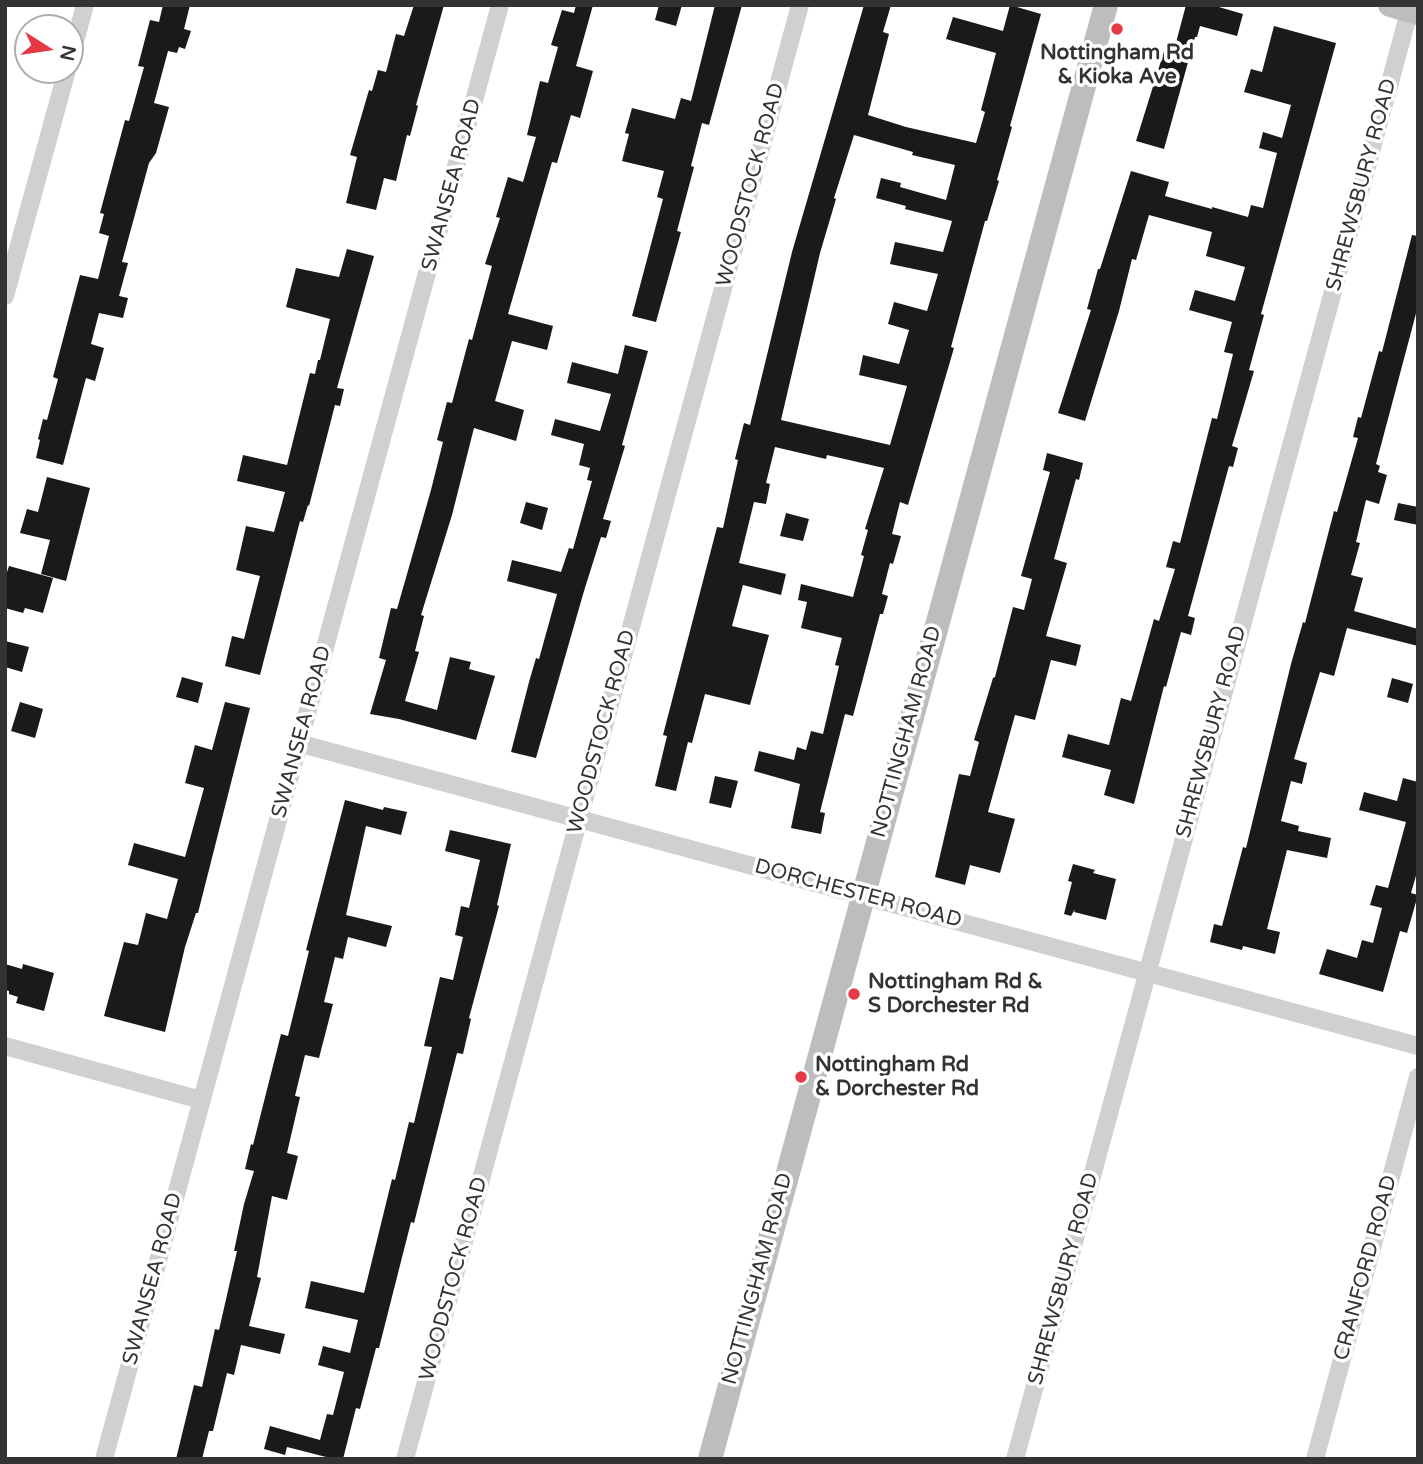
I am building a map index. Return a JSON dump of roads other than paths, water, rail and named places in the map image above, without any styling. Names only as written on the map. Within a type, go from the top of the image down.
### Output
[{"type":"street","name":"SWANSEA ROAD","points":[[104,1459],[500,5]]},
{"type":"street","name":"WOODSTOCK ROAD","points":[[405,1459],[800,5]]},
{"type":"street","name":"NOTTINGHAM ROAD","points":[[709,1459],[1106,5]]},
{"type":"street","name":"SHREWSBURY ROAD","points":[[1015,1459],[1407,8]]},
{"type":"street","points":[[5,296],[63,84]]},
{"type":"street","name":"DORCHESTER ROAD","points":[[298,743],[1418,1046]]},
{"type":"street","points":[[5,1046],[201,1100]]},
{"type":"street","name":"CRANFORD ROAD","points":[[1315,1459],[1418,1077]]},
{"type":"place","name":"Nottingham Rd & Kioka Ave","points":[[1117,29]]},
{"type":"place","name":"Nottingham Rd & S Dorchester Rd","points":[[854,994]]},
{"type":"place","name":"Nottingham Rd & Dorchester Rd","points":[[801,1077]]}]
